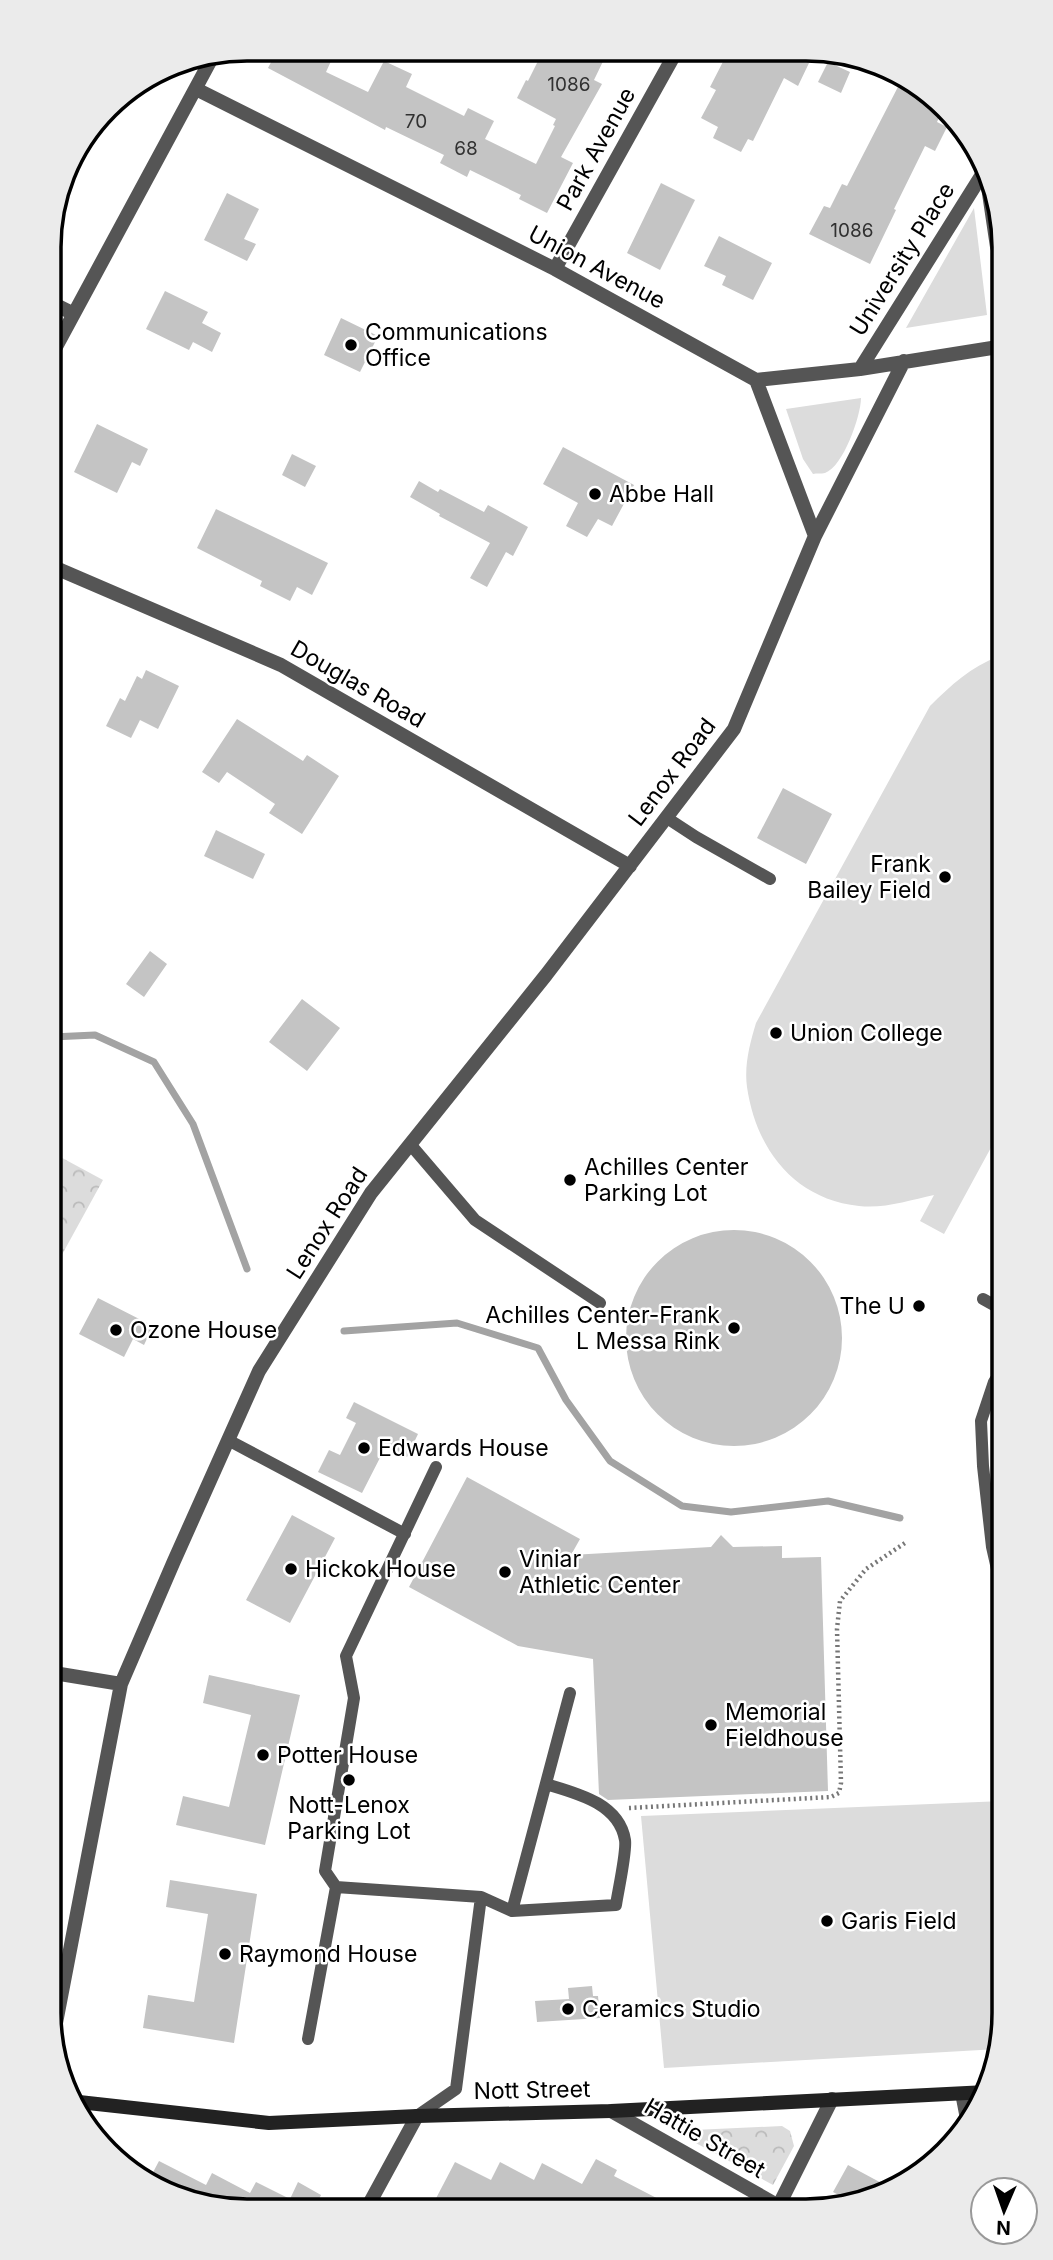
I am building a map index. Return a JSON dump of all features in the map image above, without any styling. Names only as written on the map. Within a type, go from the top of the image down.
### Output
[{"type":"main road","name":"Nott Street","points":[[84,2103],[269,2123],[611,2111],[974,2092]]},
{"type":"street","name":"Park Avenue","points":[[555,269],[671,61]]},
{"type":"street","points":[[62,334],[208,66]]},
{"type":"street","name":"Union Avenue","points":[[196,89],[555,269],[756,380]]},
{"type":"street","name":"University Place","points":[[860,369],[979,179]]},
{"type":"street","points":[[62,308],[72,313]]},
{"type":"street","points":[[815,536],[756,380],[860,369],[992,348]]},
{"type":"street","name":"Lenox Road","points":[[61,1997],[121,1684],[259,1371],[371,1192],[546,975],[734,729],[815,536],[904,361]]},
{"type":"street","name":"Douglas Road","points":[[62,571],[281,665],[630,866]]},
{"type":"street","points":[[61,1675],[121,1684]]},
{"type":"street","points":[[781,2199],[832,2099]]},
{"type":"street","name":"Hattie Street","points":[[611,2111],[769,2199]]},
{"type":"street","points":[[372,2199],[417,2116]]},
{"type":"lane","points":[[667,818],[696,838],[770,879]]},
{"type":"lane","points":[[410,1144],[475,1220],[600,1303]]},
{"type":"lane","points":[[983,1299],[991,1304]]},
{"type":"lane","points":[[991,1390],[981,1421],[983,1466],[991,1507]]},
{"type":"lane","points":[[228,1440],[404,1534]]},
{"type":"lane","points":[[308,2039],[336,1887],[325,1871],[354,1698],[346,1656],[436,1467]]},
{"type":"lane","points":[[512,1911],[570,1693]]},
{"type":"lane","points":[[336,1887],[481,1897],[512,1911],[616,1905],[625,1841],[615,1815],[582,1795],[546,1784]]},
{"type":"lane","points":[[417,2116],[456,2089],[481,1897]]},
{"type":"lane","points":[[961,2093],[964,2109]]},
{"type":"path","points":[[605,1809],[831,1797],[839,1793],[839,1601],[866,1569],[905,1543]]},
{"type":"green space","points":[[974,208],[987,315],[906,328]]},
{"type":"green space","points":[[861,398],[854,428],[838,461],[825,473],[813,474],[803,459],[786,409]]},
{"type":"green space","points":[[992,660],[991,1147],[944,1234],[920,1221],[934,1195],[868,1207],[836,1201],[797,1182],[769,1150],[759,1131],[747,1087],[747,1062],[756,1023],[930,706],[962,677]]},
{"type":"green space","points":[[61,1158],[103,1180],[61,1256]]},
{"type":"green space","name":"Garis Field","points":[[991,1801],[991,2025],[988,2050],[664,2068],[641,1816]]},
{"type":"green space","points":[[782,2126],[790,2131],[794,2146],[773,2185],[694,2142],[689,2134],[694,2130]]},
{"type":"building","points":[[272,61],[331,61],[326,72],[368,92],[384,61],[412,74],[406,87],[464,116],[468,108],[494,121],[485,139],[536,164],[556,119],[517,98],[538,61],[603,61],[594,80],[602,84],[561,157],[573,163],[547,213],[519,199],[521,195],[470,170],[467,177],[440,163],[444,155],[386,127],[385,130],[268,68]]},
{"type":"building","points":[[723,61],[809,63],[798,86],[784,78],[753,141],[748,139],[741,152],[713,138],[718,127],[701,118],[716,90],[710,87]]},
{"type":"building","points":[[828,63],[850,72],[841,93],[818,82]]},
{"type":"building","points":[[899,86],[937,116],[937,122],[947,127],[935,151],[925,146],[870,264],[809,234],[824,206],[830,208],[842,184],[847,186]]},
{"type":"building","points":[[661,183],[695,200],[660,270],[627,253]]},
{"type":"building","points":[[227,193],[259,209],[244,239],[256,244],[247,261],[204,240]]},
{"type":"building","points":[[719,236],[772,263],[753,300],[722,285],[726,276],[704,266]]},
{"type":"building","points":[[165,291],[208,312],[202,323],[221,333],[212,352],[193,342],[189,350],[146,329]]},
{"type":"building","name":"Communications Office","points":[[341,318],[378,336],[360,372],[324,355]]},
{"type":"building","points":[[97,424],[148,449],[140,466],[132,462],[117,493],[74,472]]},
{"type":"building","name":"Abbe Hall","points":[[563,447],[634,485],[612,526],[598,519],[587,537],[566,526],[578,503],[543,484]]},
{"type":"building","points":[[292,454],[316,466],[305,487],[282,475]]},
{"type":"building","points":[[419,481],[484,512],[488,505],[528,527],[513,556],[506,552],[487,587],[470,578],[490,543],[410,497]]},
{"type":"building","points":[[216,509],[328,563],[312,595],[297,587],[290,601],[260,586],[262,581],[197,548]]},
{"type":"building","points":[[146,670],[179,686],[158,729],[140,720],[131,738],[106,726],[120,698],[125,701],[137,676],[142,679]]},
{"type":"building","points":[[237,719],[303,761],[307,755],[339,776],[302,834],[269,813],[275,804],[227,772],[219,783],[202,772]]},
{"type":"building","points":[[783,788],[832,814],[806,864],[757,838]]},
{"type":"building","points":[[216,830],[265,854],[253,879],[204,856]]},
{"type":"building","points":[[150,951],[167,964],[144,997],[126,984]]},
{"type":"building","points":[[302,999],[340,1028],[307,1071],[269,1042]]},
{"type":"building","name":"Achilles Center-Frank L Messa Rink","points":[[734,1230],[775,1238],[794,1248],[810,1262],[824,1278],[834,1297],[842,1338],[834,1379],[824,1398],[810,1414],[794,1428],[775,1438],[734,1446],[693,1438],[674,1428],[658,1414],[644,1398],[634,1379],[626,1338],[634,1297],[644,1278],[658,1262],[674,1248],[693,1238]]},
{"type":"building","name":"Ozone House","points":[[98,1298],[153,1326],[144,1345],[133,1339],[124,1357],[79,1334]]},
{"type":"building","name":"Edwards House","points":[[354,1402],[418,1434],[407,1457],[386,1446],[362,1493],[318,1472],[329,1450],[340,1455],[356,1423],[346,1418]]},
{"type":"building","name":"Memorial Fieldhouse","points":[[467,1477],[580,1539],[571,1555],[711,1547],[721,1535],[733,1547],[782,1546],[782,1558],[821,1557],[828,1791],[608,1800],[599,1794],[593,1659],[518,1646],[409,1587]]},
{"type":"building","name":"Hickok House","points":[[292,1515],[335,1538],[290,1623],[246,1600]]},
{"type":"building","name":"Potter House","points":[[209,1675],[300,1695],[265,1845],[176,1825],[183,1796],[229,1807],[251,1715],[203,1703]]},
{"type":"building","name":"Raymond House","points":[[170,1880],[257,1894],[234,2043],[143,2028],[148,1995],[194,2002],[208,1914],[166,1907]]},
{"type":"building","name":"Ceramics Studio","points":[[592,1986],[593,1996],[598,1996],[600,2018],[537,2022],[535,2001],[569,1999],[568,1988]]},
{"type":"building","points":[[596,2159],[617,2170],[614,2176],[658,2199],[436,2199],[455,2162],[491,2180],[500,2162],[534,2180],[542,2163],[582,2184]]},
{"type":"building","points":[[159,2161],[206,2185],[212,2173],[250,2193],[256,2182],[290,2199],[247,2199],[211,2195],[188,2189],[153,2173]]},
{"type":"building","points":[[848,2165],[881,2183],[839,2195],[833,2192]]},
{"type":"building","points":[[298,2182],[321,2195],[319,2199],[290,2199]]},
{"type":"waterway","points":[[62,1037],[95,1035],[154,1062],[193,1124],[247,1269]]},
{"type":"waterway","points":[[344,1331],[457,1323],[538,1348],[566,1400],[610,1461],[682,1506],[731,1512],[828,1501],[900,1518]]},
{"type":"place","name":"Communications Office","points":[[351,345]]},
{"type":"place","name":"Abbe Hall","points":[[595,494]]},
{"type":"place","name":"Frank Bailey Field","points":[[945,877]]},
{"type":"place","name":"Union College","points":[[776,1033]]},
{"type":"place","name":"Achilles Center Parking Lot","points":[[570,1180]]},
{"type":"place","name":"The U","points":[[919,1306]]},
{"type":"place","name":"Achilles Center-Frank L Messa Rink","points":[[734,1328]]},
{"type":"place","name":"Ozone House","points":[[116,1330]]},
{"type":"place","name":"Edwards House","points":[[364,1448]]},
{"type":"place","name":"Hickok House","points":[[291,1569]]},
{"type":"place","name":"Viniar Athletic Center","points":[[505,1572]]},
{"type":"place","name":"Memorial Fieldhouse","points":[[711,1725]]},
{"type":"place","name":"Potter House","points":[[263,1755]]},
{"type":"place","name":"Nott-Lenox Parking Lot","points":[[349,1780]]},
{"type":"place","name":"Garis Field","points":[[827,1921]]},
{"type":"place","name":"Raymond House","points":[[225,1954]]},
{"type":"place","name":"Ceramics Studio","points":[[568,2009]]}]
